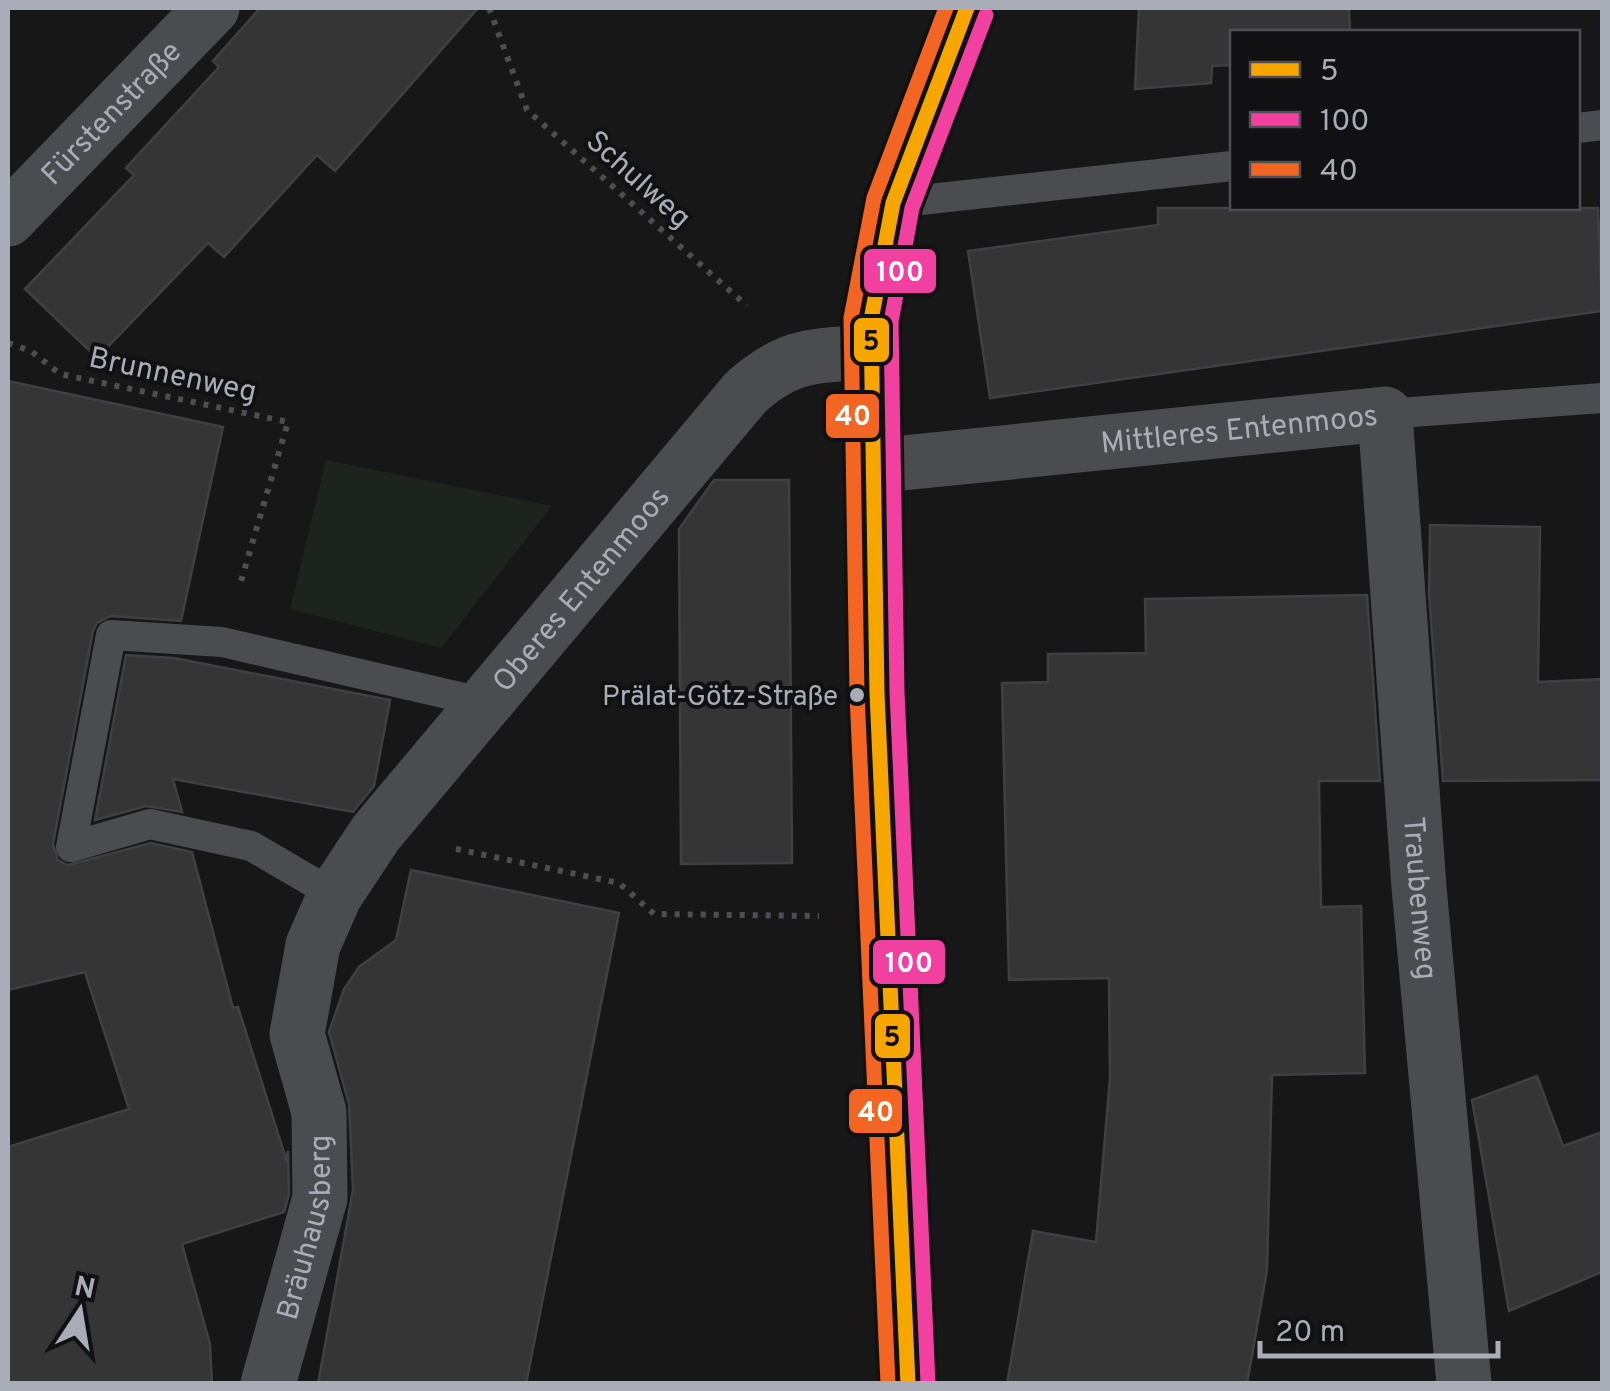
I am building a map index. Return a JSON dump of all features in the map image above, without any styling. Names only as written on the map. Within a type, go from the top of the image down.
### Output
[{"type":"street","name":"Fürstenstraße","points":[[8,219],[212,8]]},
{"type":"street","points":[[908,1384],[886,916],[870,352],[893,203],[967,8]]},
{"type":"street","name":"Oberes Entenmoos","points":[[335,894],[376,833],[746,392],[772,369],[802,355],[870,352]]},
{"type":"street","name":"Mittleres Entenmoos","points":[[873,466],[1384,414]]},
{"type":"street","name":"Traubenweg","points":[[1384,414],[1419,887],[1464,1384]]},
{"type":"street","name":"Bräuhausberg","points":[[268,1384],[320,1198],[319,1112],[297,1034],[313,946],[335,894]]},
{"type":"lane","points":[[893,203],[1230,166]]},
{"type":"lane","name":"Mittleres Entenmoos","points":[[1384,414],[1602,398]]},
{"type":"lane","points":[[335,894],[251,846],[150,824],[71,847],[111,634],[222,642],[486,704]]},
{"type":"path","name":"Schulweg","points":[[489,8],[527,110],[802,355]]},
{"type":"path","name":"Brunnenweg","points":[[8,342],[32,351],[60,374],[288,422],[222,642]]},
{"type":"path","points":[[376,833],[618,883],[654,914],[886,916]]},
{"type":"shaded area","points":[[326,460],[552,506],[441,648],[290,609]]},
{"type":"building","points":[[260,8],[478,8],[335,171],[317,155],[224,257],[208,243],[97,358],[25,289],[134,175],[126,168],[219,67],[213,61]]},
{"type":"building","points":[[1139,8],[1349,8],[1350,30],[1230,30],[1230,65],[1212,66],[1211,83],[1135,89]]},
{"type":"building","points":[[1158,208],[1598,208],[1602,311],[990,398],[968,251],[1158,225]]},
{"type":"building","points":[[8,381],[223,427],[181,621],[111,616],[97,623],[93,631],[53,844],[58,860],[68,865],[151,843],[192,852],[233,1008],[238,1007],[286,1159],[288,1151],[289,1194],[284,1212],[182,1244],[210,1344],[212,1384],[8,1384],[8,1147],[129,1109],[85,972],[8,990]]},
{"type":"building","points":[[714,480],[789,480],[792,863],[681,864],[679,529]]},
{"type":"building","points":[[1430,525],[1540,527],[1538,682],[1602,679],[1602,780],[1443,781],[1429,594]]},
{"type":"building","points":[[1367,595],[1380,781],[1319,781],[1321,907],[1361,906],[1365,1073],[1272,1075],[1267,1270],[1247,1384],[1007,1384],[1033,1231],[1096,1242],[1110,1078],[1109,978],[1009,980],[1002,683],[1048,682],[1048,654],[1146,653],[1145,599]]},
{"type":"building","points":[[126,655],[174,658],[390,700],[374,786],[353,812],[173,779],[182,812],[146,806],[95,820]]},
{"type":"building","points":[[411,870],[619,913],[526,1384],[318,1384],[353,1190],[349,1104],[329,1032],[344,989],[359,967],[396,940]]},
{"type":"building","points":[[1537,1076],[1563,1146],[1602,1132],[1602,1272],[1509,1311],[1472,1100]]},
{"type":"transit line","name":"40","points":[[888,1384],[857,694],[851,318],[874,198],[946,8]]},
{"type":"transit line","name":"5","points":[[908,1384],[877,693],[871,320],[893,203],[967,8]]},
{"type":"transit line","name":"100","points":[[928,1383],[897,692],[891,322],[912,208],[986,15]]},
{"type":"place","name":"Prälat-Götz-Straße","points":[[857,695]]}]
